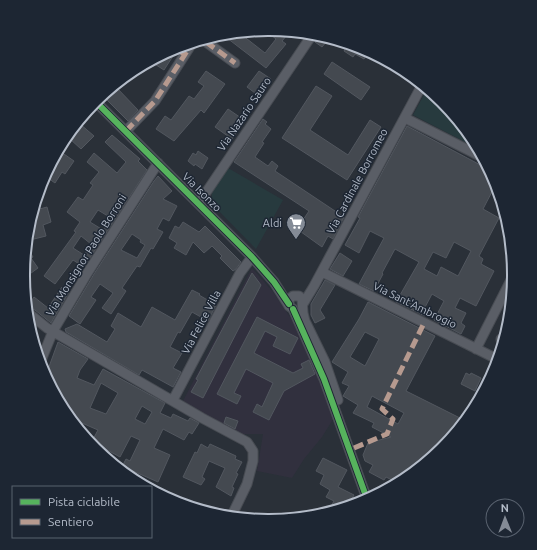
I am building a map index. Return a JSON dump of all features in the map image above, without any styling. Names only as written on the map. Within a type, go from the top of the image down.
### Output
[{"type":"street","name":"Via Nazario Sauro","points":[[198,203],[309,40]]},
{"type":"street","points":[[209,44],[235,63]]},
{"type":"street","points":[[126,131],[155,101],[187,51]]},
{"type":"street","name":"Via Cardinale Borromeo","points":[[303,305],[419,90]]},
{"type":"street","name":"Via Isonzo","points":[[100,106],[252,257],[293,301],[321,372],[364,493]]},
{"type":"street","points":[[405,118],[473,152]]},
{"type":"street","name":"Via Monsignor Paolo Borroni","points":[[44,354],[53,331],[88,272],[158,163]]},
{"type":"street","name":"Via Felice Villa","points":[[174,400],[240,273],[252,257]]},
{"type":"street","name":"Via Sant'Ambrogio","points":[[322,272],[492,357]]},
{"type":"street","points":[[303,305],[297,310],[293,301],[314,286]]},
{"type":"street","points":[[476,349],[506,290]]},
{"type":"street","points":[[303,305],[305,321],[327,369],[369,491]]},
{"type":"street","points":[[34,317],[53,331],[174,400],[202,418],[244,439],[252,448],[254,456],[247,484],[234,511]]},
{"type":"shaded area","points":[[252,268],[273,292],[296,326],[318,372],[335,416],[322,437],[304,459],[292,478],[257,471],[263,434],[236,434],[183,401]]},
{"type":"green space","points":[[424,94],[448,118],[468,143],[413,115]]},
{"type":"green space","points":[[228,168],[283,200],[256,249],[214,206],[212,201],[215,186]]},
{"type":"building","points":[[273,36],[285,37],[282,41],[286,44],[266,68],[230,40],[246,38],[265,53],[276,39]]},
{"type":"building","points":[[315,41],[325,44],[322,47]]},
{"type":"building","points":[[345,49],[365,57],[364,59],[355,54],[353,57],[344,51]]},
{"type":"building","points":[[172,57],[164,70],[156,65]]},
{"type":"building","points":[[332,62],[370,87],[361,100],[324,74]]},
{"type":"building","points":[[206,71],[225,84],[204,113],[201,110],[174,141],[156,129],[165,116],[171,120],[189,96],[194,99],[204,86],[198,82]]},
{"type":"building","points":[[259,71],[271,79],[259,96],[247,87]]},
{"type":"building","points":[[316,86],[332,96],[310,130],[348,155],[370,120],[381,127],[347,180],[282,138]]},
{"type":"building","points":[[119,90],[138,110],[128,121],[107,100]]},
{"type":"building","points":[[228,109],[244,120],[232,139],[215,127]]},
{"type":"building","points":[[263,119],[267,122],[265,124],[271,129],[262,142],[264,143],[255,157],[268,166],[272,161],[278,166],[275,171],[344,217],[333,239],[328,236],[322,247],[297,229],[309,211],[234,162]]},
{"type":"building","points":[[82,126],[94,136],[81,149],[71,140]]},
{"type":"building","points":[[407,126],[479,164],[492,192],[483,209],[499,218],[479,256],[483,259],[481,264],[494,271],[476,306],[460,298],[455,308],[466,313],[461,323],[465,326],[461,334],[434,320],[444,301],[432,294],[423,311],[427,313],[425,316],[396,302],[419,262],[395,249],[374,291],[359,284],[384,238],[370,231],[359,253],[345,245],[360,218],[358,217]],"holes":[[[454,242],[471,251],[458,276],[441,267],[437,276],[424,269],[433,252],[446,258]]]},
{"type":"building","points":[[112,135],[140,159],[138,161],[147,170],[84,267],[73,260],[55,284],[44,276],[76,232],[74,231],[80,222],[67,212],[78,197],[83,200],[93,185],[90,183],[99,172],[87,162],[94,153],[117,173],[126,162],[105,142]],"holes":[[[98,210],[111,218],[103,230],[90,222]],[[81,236],[91,244],[84,255],[73,248]]]},
{"type":"building","points":[[198,151],[208,158],[202,169],[195,164],[194,166],[188,161],[193,153],[196,155]]},
{"type":"building","points":[[63,154],[74,161],[65,174],[62,172],[55,183],[50,180]]},
{"type":"building","points":[[158,176],[172,191],[163,199],[177,206],[169,221],[163,218],[157,229],[163,232],[153,249],[151,248],[140,267],[137,266],[122,288],[126,291],[111,314],[102,308],[113,293],[100,284],[91,297],[96,300],[80,324],[69,316],[94,274]],"holes":[[[132,234],[141,240],[140,242],[145,245],[137,258],[121,250]]]},
{"type":"building","points":[[47,207],[51,222],[43,225],[46,236],[33,239],[38,213],[39,209]]},
{"type":"building","points":[[183,222],[199,232],[205,226],[241,262],[236,269],[233,271],[220,258],[222,256],[212,246],[204,253],[193,242],[186,255],[174,248],[177,243],[169,238],[175,226],[179,228]]},
{"type":"building","points":[[340,253],[352,261],[343,276],[330,269]]},
{"type":"building","points":[[31,258],[38,268],[30,274]]},
{"type":"building","points":[[252,273],[261,285],[203,398],[191,392],[198,380],[196,379]]},
{"type":"building","points":[[325,280],[335,285],[320,310],[325,318],[315,323],[311,315],[311,304]]},
{"type":"building","points":[[62,287],[69,292],[51,323],[33,310],[32,300],[34,297],[48,308]]},
{"type":"building","points":[[192,290],[216,305],[208,321],[192,312],[180,333],[178,332],[170,347],[182,353],[173,368],[181,372],[173,387],[142,370],[139,375],[66,332],[65,329],[77,324],[107,342],[115,329],[111,326],[118,313],[141,327],[152,307],[175,320]]},
{"type":"building","points":[[368,302],[435,336],[406,391],[460,418],[437,444],[414,464],[391,480],[386,477],[384,480],[369,472],[373,465],[365,461],[363,455],[368,443],[391,437],[372,427],[374,423],[353,413],[358,405],[343,396],[349,386],[342,383],[348,372],[332,362]],"holes":[[[365,332],[379,339],[365,366],[350,357]],[[372,396],[404,413],[398,424],[367,407]]]},
{"type":"building","points":[[257,317],[298,338],[290,354],[273,346],[277,337],[265,331],[254,353],[293,373],[303,368],[301,364],[309,360],[315,374],[284,391],[269,420],[253,412],[257,404],[262,407],[273,383],[246,369],[234,393],[241,396],[237,404],[217,394]]},
{"type":"building","points":[[58,342],[88,359],[80,370],[77,378],[94,385],[103,369],[165,403],[160,413],[171,418],[173,414],[188,421],[190,418],[199,423],[192,434],[189,432],[184,440],[163,429],[154,448],[170,455],[158,482],[133,471],[123,464],[126,459],[130,461],[140,440],[131,436],[120,457],[106,449],[94,437],[98,430],[81,423],[79,420],[70,408],[49,367]],"holes":[[[101,383],[118,393],[106,414],[90,408]],[[142,406],[152,412],[145,424],[135,419]]]},
{"type":"building","points":[[466,373],[470,375],[471,373],[481,378],[475,391],[461,384]]},
{"type":"building","points":[[226,417],[238,421],[235,429],[224,423]]},
{"type":"building","points":[[201,444],[208,448],[210,444],[236,456],[235,459],[242,462],[236,473],[238,474],[232,487],[234,488],[231,496],[216,487],[225,468],[209,461],[202,477],[205,479],[201,485],[183,477],[195,452],[197,453]]},
{"type":"building","points":[[323,458],[347,470],[338,487],[354,495],[352,498],[332,504],[334,501],[326,497],[330,490],[320,484],[324,475],[316,471]]},
{"type":"marked path","points":[[209,44],[235,63]]},
{"type":"marked path","points":[[126,131],[155,101],[187,51]]},
{"type":"marked path","points":[[354,448],[387,434],[393,419],[382,409],[424,323]]},
{"type":"cycle path","points":[[100,106],[252,257],[274,282],[289,304]]},
{"type":"cycle path","points":[[293,309],[324,379],[365,493]]},
{"type":"place","name":"Aldi","points":[[296,240]]}]
